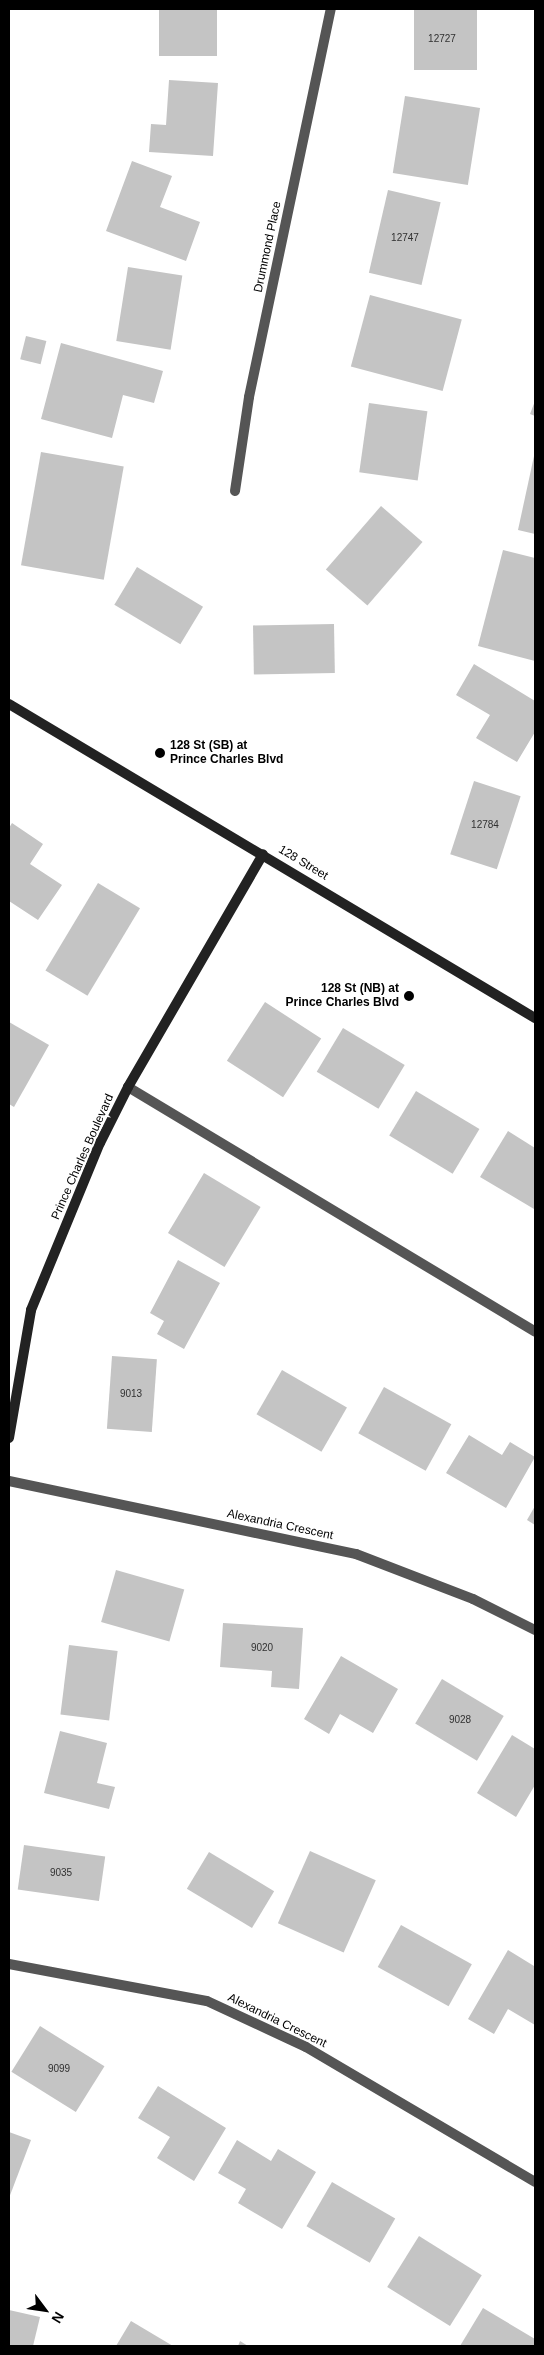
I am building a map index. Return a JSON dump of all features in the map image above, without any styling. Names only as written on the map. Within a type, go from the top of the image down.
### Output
[{"type":"main road","name":"128 Street","points":[[9,697],[57,730]]},
{"type":"main road","name":"128 Street","points":[[9,704],[57,730],[534,1014]]},
{"type":"main road","name":"Prince Charles Boulevard","points":[[9,1438],[31,1310],[100,1144],[128,1087],[263,854]]},
{"type":"street","name":"Drummond Place","points":[[235,491],[249,397],[331,9]]},
{"type":"street","points":[[128,1087],[535,1332]]},
{"type":"street","name":"Alexandria Crescent","points":[[9,1481],[356,1554],[473,1599],[535,1630]]},
{"type":"street","name":"Alexandria Crescent","points":[[9,1964],[207,2001],[306,2047],[535,2182]]},
{"type":"building","points":[[159,9],[217,9],[217,56],[159,56]]},
{"type":"building","points":[[414,9],[477,9],[477,70],[414,70]]},
{"type":"building","points":[[169,80],[218,83],[213,156],[149,152],[151,124],[166,125]]},
{"type":"building","points":[[405,96],[480,108],[468,185],[393,173]]},
{"type":"building","points":[[132,161],[172,176],[160,207],[200,222],[186,261],[106,231]]},
{"type":"building","points":[[388,190],[441,202],[421,285],[369,273]]},
{"type":"building","points":[[128,267],[182,276],[171,350],[116,341]]},
{"type":"building","points":[[370,295],[462,320],[443,391],[351,366]]},
{"type":"building","points":[[26,336],[46,341],[41,364],[20,359]]},
{"type":"building","points":[[61,343],[163,371],[154,403],[123,395],[112,438],[41,419]]},
{"type":"building","points":[[535,401],[535,416],[530,414]]},
{"type":"building","points":[[369,403],[427,411],[418,481],[359,472]]},
{"type":"building","points":[[41,452],[124,467],[104,580],[21,565]]},
{"type":"building","points":[[535,456],[535,534],[518,530]]},
{"type":"building","points":[[381,506],[423,542],[367,605],[326,569]]},
{"type":"building","points":[[503,550],[535,558],[535,661],[478,646]]},
{"type":"building","points":[[137,567],[203,607],[180,644],[114,605]]},
{"type":"building","points":[[334,624],[335,673],[254,674],[253,625]]},
{"type":"building","points":[[474,664],[535,701],[535,732],[517,762],[476,738],[490,715],[456,695]]},
{"type":"building","points":[[474,781],[521,796],[497,869],[450,854]]},
{"type":"building","points":[[12,823],[43,844],[30,864],[62,885],[38,920],[9,901],[9,828]]},
{"type":"building","points":[[98,883],[140,908],[87,996],[45,970]]},
{"type":"building","points":[[265,1002],[321,1038],[283,1097],[227,1061]]},
{"type":"building","points":[[9,1022],[49,1045],[14,1107],[9,1104]]},
{"type":"building","points":[[343,1028],[405,1065],[378,1109],[317,1072]]},
{"type":"building","points":[[416,1091],[479,1129],[453,1174],[389,1136]]},
{"type":"building","points":[[508,1131],[535,1148],[534,1209],[480,1177]]},
{"type":"building","points":[[204,1173],[261,1207],[225,1267],[168,1233]]},
{"type":"building","points":[[178,1260],[220,1283],[184,1349],[157,1334],[164,1321],[150,1313]]},
{"type":"building","points":[[112,1356],[157,1359],[152,1432],[107,1429]]},
{"type":"building","points":[[282,1370],[347,1408],[321,1452],[256,1414]]},
{"type":"building","points":[[384,1387],[451,1424],[426,1471],[358,1433]]},
{"type":"building","points":[[469,1435],[502,1455],[510,1442],[535,1457],[506,1508],[446,1473]]},
{"type":"building","points":[[535,1506],[535,1525],[527,1520]]},
{"type":"building","points":[[116,1570],[184,1590],[169,1641],[101,1622]]},
{"type":"building","points":[[223,1623],[303,1628],[299,1689],[271,1687],[272,1671],[220,1667]]},
{"type":"building","points":[[69,1645],[118,1651],[109,1720],[60,1714]]},
{"type":"building","points":[[341,1656],[398,1689],[373,1733],[340,1714],[329,1734],[304,1719]]},
{"type":"building","points":[[442,1679],[504,1716],[477,1761],[415,1724]]},
{"type":"building","points":[[60,1731],[107,1743],[97,1783],[115,1787],[109,1809],[44,1793]]},
{"type":"building","points":[[512,1735],[535,1749],[535,1785],[516,1817],[477,1793]]},
{"type":"building","points":[[24,1845],[105,1856],[99,1901],[18,1890]]},
{"type":"building","points":[[310,1851],[376,1880],[344,1952],[278,1923]]},
{"type":"building","points":[[209,1852],[274,1891],[252,1928],[187,1889]]},
{"type":"building","points":[[401,1925],[472,1964],[449,2006],[378,1967]]},
{"type":"building","points":[[508,1950],[534,1966],[535,2025],[508,2009],[494,2034],[468,2019]]},
{"type":"building","points":[[40,2026],[104,2066],[76,2112],[11,2072]]},
{"type":"building","points":[[158,2086],[226,2128],[194,2181],[157,2158],[170,2137],[138,2118]]},
{"type":"building","points":[[9,2132],[31,2140],[9,2198]]},
{"type":"building","points":[[237,2140],[271,2161],[278,2149],[316,2172],[282,2229],[238,2203],[246,2189],[218,2173]]},
{"type":"building","points":[[332,2182],[395,2218],[370,2263],[306,2226]]},
{"type":"building","points":[[419,2236],[482,2275],[450,2326],[387,2287]]},
{"type":"building","points":[[483,2308],[535,2339],[535,2346],[460,2346]]},
{"type":"building","points":[[9,2310],[40,2317],[33,2346],[9,2346]]},
{"type":"building","points":[[131,2321],[173,2346],[116,2346]]},
{"type":"building","points":[[240,2341],[248,2346],[238,2346]]},
{"type":"place","name":"128 St (SB) at Prince Charles Blvd","points":[[160,753]]},
{"type":"place","name":"128 St (NB) at Prince Charles Blvd","points":[[409,996]]}]
